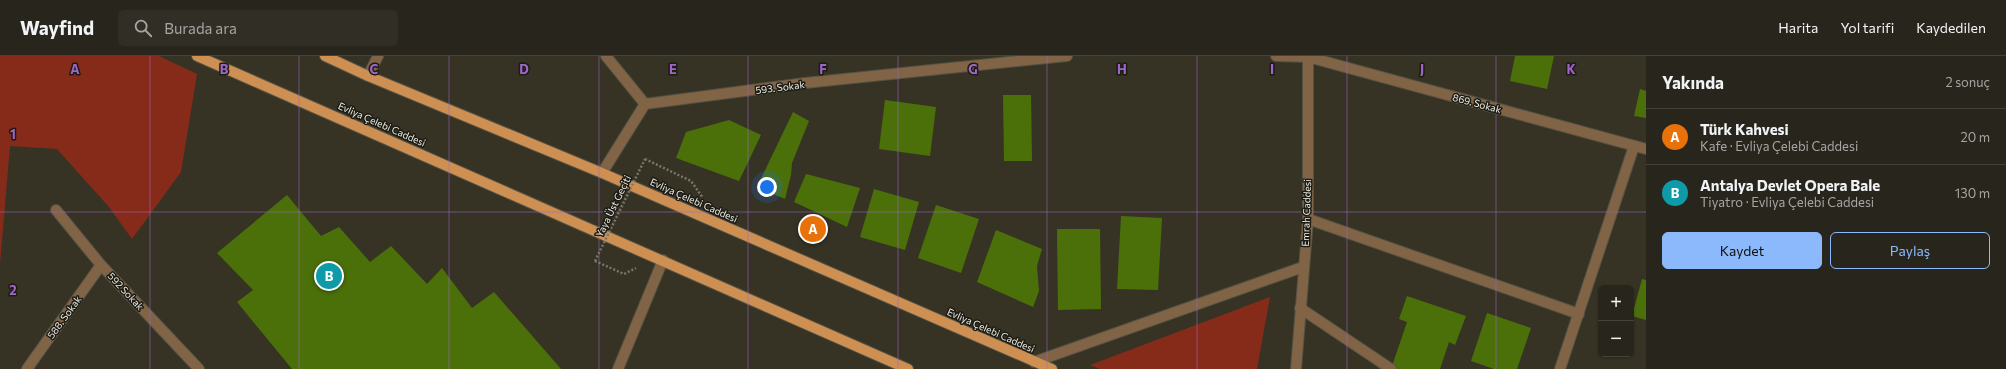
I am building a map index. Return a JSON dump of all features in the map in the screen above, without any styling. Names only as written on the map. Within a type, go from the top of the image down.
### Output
[{"type":"main road","name":"Evliya Çelebi Caddesi","points":[[197,56],[908,369]]},
{"type":"main road","name":"Evliya Çelebi Caddesi","points":[[325,56],[368,76],[602,173],[1052,369]]},
{"type":"street","points":[[368,76],[378,56]]},
{"type":"street","points":[[602,173],[645,104],[606,56]]},
{"type":"street","name":"593. Sokak","points":[[645,104],[805,83],[1067,56]]},
{"type":"street","points":[[1276,56],[1308,56]]},
{"type":"street","name":"869. Sokak","points":[[1308,56],[1646,149]]},
{"type":"street","name":"Emrah Caddesi","points":[[1296,369],[1308,219],[1308,56]]},
{"type":"street","points":[[1560,369],[1634,146]]},
{"type":"street","name":"592 Sokak","points":[[56,210],[101,265],[199,369]]},
{"type":"street","points":[[1308,219],[1579,314]]},
{"type":"street","points":[[618,369],[663,260]]},
{"type":"street","name":"588. Sokak","points":[[27,369],[101,265]]},
{"type":"street","points":[[1034,362],[1303,267]]},
{"type":"street","points":[[1300,308],[1391,369]]},
{"type":"path","name":"Yaya Üst Geçiti","points":[[624,274],[595,261],[645,159],[691,181]]},
{"type":"shaded area","points":[[0,56],[159,56],[197,74],[181,172],[132,239],[109,207],[57,149],[10,146],[0,264]]},
{"type":"shaded area","points":[[1270,297],[1257,369],[1100,369],[1090,365]]},
{"type":"building","points":[[1515,56],[1554,56],[1547,89],[1510,81]]},
{"type":"building","points":[[1640,89],[1646,91],[1646,118],[1634,116]]},
{"type":"building","points":[[1003,95],[1031,95],[1032,161],[1004,161]]},
{"type":"building","points":[[885,100],[936,107],[930,156],[879,149]]},
{"type":"building","points":[[793,112],[809,121],[792,163],[791,175],[785,199],[757,187]]},
{"type":"building","points":[[729,120],[761,135],[739,181],[676,158],[686,132]]},
{"type":"building","points":[[806,174],[860,188],[847,227],[794,202]]},
{"type":"building","points":[[874,189],[919,202],[905,250],[860,237]]},
{"type":"building","points":[[287,195],[321,236],[339,227],[370,262],[391,246],[427,284],[442,268],[472,308],[494,292],[561,369],[292,369],[237,302],[253,290],[217,253]]},
{"type":"building","points":[[936,205],[979,219],[961,273],[918,258]]},
{"type":"building","points":[[1121,216],[1162,218],[1158,290],[1117,289]]},
{"type":"building","points":[[1057,229],[1100,229],[1101,309],[1058,310]]},
{"type":"building","points":[[996,230],[1042,249],[1037,266],[1039,291],[1033,307],[977,282]]},
{"type":"building","points":[[1642,279],[1646,280],[1646,320],[1634,317],[1634,309]]},
{"type":"building","points":[[1407,296],[1466,316],[1455,345],[1449,342],[1440,369],[1391,369],[1407,322],[1399,319]]},
{"type":"building","points":[[1487,313],[1531,328],[1517,369],[1494,369],[1471,361]]},
{"type":"place","name":"Türk Kahvesi","points":[[813,229]]},
{"type":"place","name":"Antalya Devlet Opera Bale","points":[[329,276]]}]
